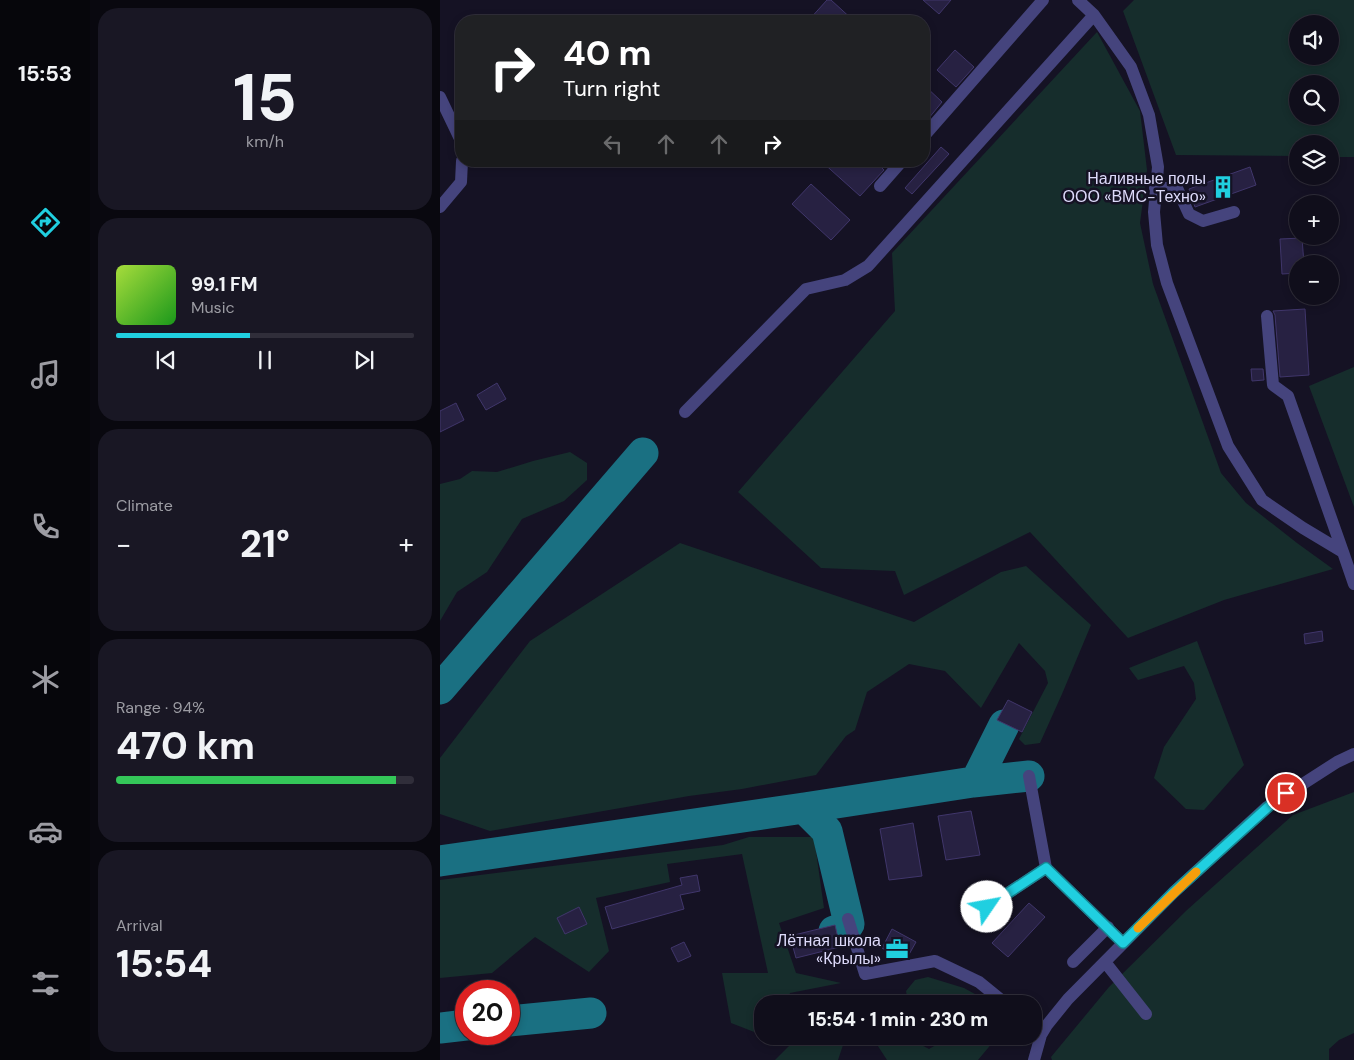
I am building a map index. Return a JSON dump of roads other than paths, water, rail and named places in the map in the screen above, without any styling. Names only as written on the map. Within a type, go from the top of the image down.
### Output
[{"type":"street","points":[[930,129],[1043,0]]},
{"type":"street","points":[[1078,0],[1094,15],[1131,68],[1149,115],[1158,167],[1154,212],[1157,245],[1167,283],[1228,446],[1262,500],[1343,552]]},
{"type":"street","points":[[685,412],[806,288],[845,280],[868,266],[1094,15]]},
{"type":"street","points":[[440,97],[455,128]]},
{"type":"street","points":[[440,207],[460,182],[461,167]]},
{"type":"street","points":[[880,186],[897,167]]},
{"type":"street","points":[[1155,188],[1177,188],[1189,214],[1202,221],[1234,212]]},
{"type":"street","points":[[1268,316],[1273,385],[1288,396],[1354,584]]},
{"type":"street","points":[[1042,1028],[1174,892],[1268,807],[1328,767],[1354,754]]},
{"type":"street","points":[[1029,776],[1046,868],[1123,943]]},
{"type":"street","points":[[972,917],[1046,868]]},
{"type":"street","points":[[848,919],[865,974],[935,961],[980,982],[995,995]]},
{"type":"street","points":[[1073,962],[1108,927]]},
{"type":"street","points":[[1104,962],[1146,1014]]},
{"type":"street","points":[[1034,1060],[1036,1045]]},
{"type":"place","name":"Наливные полы ООО «ВМС-Техно»","points":[[1223,187]]},
{"type":"place","name":"Лётная школа «Крылы»","points":[[897,949]]}]
